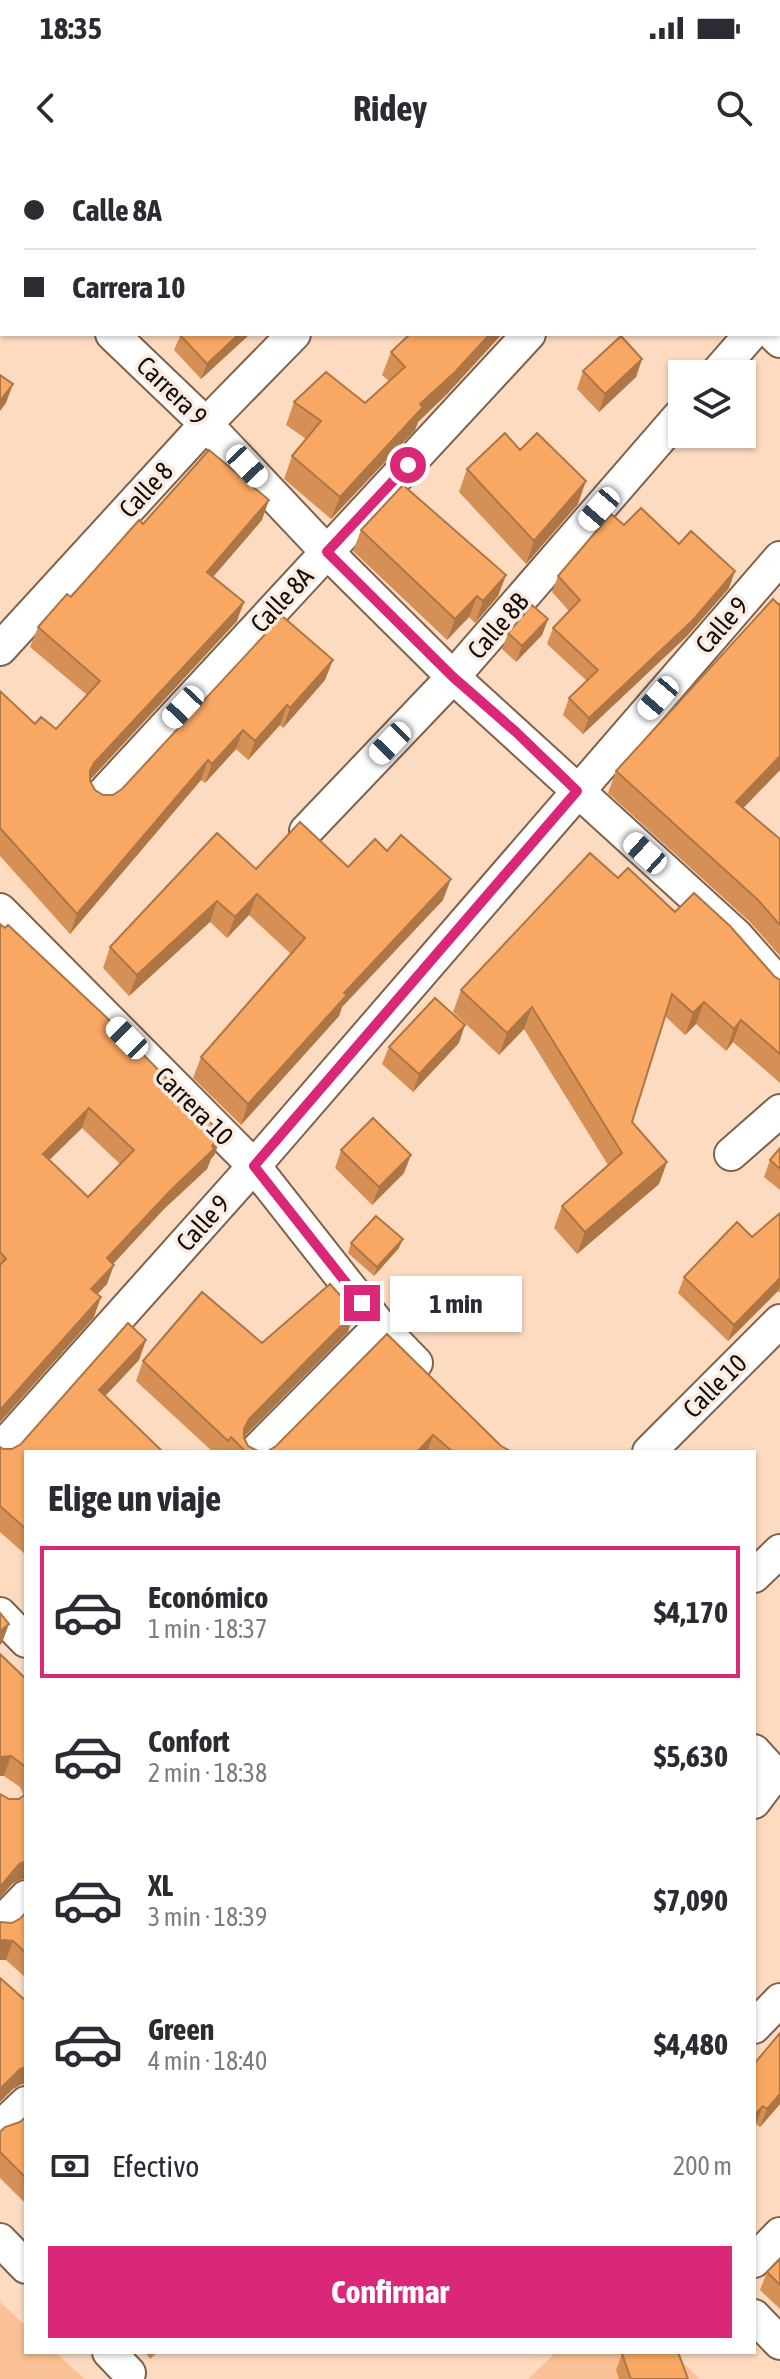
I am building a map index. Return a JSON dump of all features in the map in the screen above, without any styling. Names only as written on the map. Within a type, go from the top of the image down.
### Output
[{"type":"street","name":"Carrera 9","points":[[114,336],[206,424],[327,552],[453,677],[736,935],[780,985]]},
{"type":"street","name":"Calle 8","points":[[0,649],[206,424],[292,336]]},
{"type":"street","name":"Calle 8A","points":[[101,796],[527,336]]},
{"type":"street","points":[[728,360],[749,336]]},
{"type":"street","name":"Calle 8B","points":[[306,831],[453,677],[668,429]]},
{"type":"street","name":"Calle 9","points":[[0,1450],[254,1166],[780,558]]},
{"type":"street","name":"Carrera 10","points":[[0,910],[254,1166],[380,1326],[434,1381]]},
{"type":"street","points":[[731,1154],[780,1111]]},
{"type":"street","name":"Calle 10","points":[[651,1450],[780,1321]]},
{"type":"street","points":[[257,1450],[380,1326]]},
{"type":"street","points":[[756,1574],[780,1551]]},
{"type":"street","points":[[756,1795],[765,1762]]},
{"type":"street","points":[[0,1924],[24,1899]]},
{"type":"street","points":[[756,2025],[780,2000]]},
{"type":"street","points":[[0,2128],[24,2105]]},
{"type":"street","points":[[756,2259],[780,2234]]},
{"type":"street","points":[[0,2240],[24,2265]]},
{"type":"street","points":[[756,2318],[780,2343]]},
{"type":"shaded area","points":[[0,2302],[24,2324],[24,2354],[57,2354],[85,2379],[0,2379]]},
{"type":"shaded area","points":[[554,2354],[673,2354],[700,2379],[528,2379]]},
{"type":"building","points":[[181,336],[237,336],[207,364]]},
{"type":"building","points":[[408,336],[488,336],[420,404],[423,407],[340,497],[292,456],[321,421],[294,402],[326,372],[365,403],[405,367],[391,352]]},
{"type":"building","points":[[621,336],[642,359],[605,394],[583,371]]},
{"type":"building","points":[[0,375],[13,384],[0,401]]},
{"type":"building","points":[[505,433],[520,450],[537,433],[586,481],[534,541],[467,469]]},
{"type":"building","points":[[209,450],[269,500],[207,572],[244,602],[94,763],[90,781],[95,790],[103,795],[113,795],[122,789],[282,616],[333,660],[255,741],[243,730],[212,764],[208,760],[77,914],[0,828],[0,691],[35,724],[41,717],[56,729],[100,681],[38,627],[67,594],[71,597],[139,520],[143,524]]},
{"type":"building","points":[[403,485],[506,575],[483,601],[477,596],[455,619],[361,530]]},
{"type":"building","points":[[641,508],[679,544],[691,531],[735,571],[693,620],[589,718],[569,698],[598,670],[553,628],[580,600],[558,576],[611,514],[624,525]]},
{"type":"building","points":[[773,599],[780,603],[780,756],[736,802],[780,839],[780,925],[758,900],[616,771]]},
{"type":"building","points":[[532,605],[548,619],[522,646],[508,633]]},
{"type":"building","points":[[300,822],[348,867],[375,839],[387,851],[401,835],[451,879],[344,993],[347,995],[248,1104],[201,1057],[305,938],[257,894],[235,917],[217,901],[137,975],[110,947],[217,833],[256,869]]},
{"type":"building","points":[[590,853],[618,878],[628,868],[675,912],[694,893],[730,926],[780,980],[780,1054],[741,1020],[734,1029],[704,1002],[693,1013],[672,994],[632,1122],[667,1162],[585,1232],[562,1206],[622,1153],[532,1007],[507,1033],[461,990]]},
{"type":"building","points":[[0,924],[5,928],[8,925],[105,1016],[222,1134],[212,1146],[214,1149],[107,1258],[114,1265],[91,1289],[101,1297],[0,1410],[0,1265],[6,1259],[0,1252]],"holes":[[[89,1108],[134,1150],[88,1197],[43,1154]]]},
{"type":"building","points":[[435,998],[465,1025],[419,1074],[389,1047]]},
{"type":"building","points":[[373,1118],[411,1155],[379,1187],[341,1150]]},
{"type":"building","points":[[780,1148],[780,1169],[770,1160]]},
{"type":"building","points":[[780,1213],[780,1278],[734,1325],[684,1277],[737,1222],[752,1237]]},
{"type":"building","points":[[376,1216],[403,1239],[377,1267],[351,1243]]},
{"type":"building","points":[[330,1284],[355,1312],[249,1419],[244,1438],[248,1446],[256,1450],[244,1450],[231,1437],[228,1441],[143,1361],[202,1292],[262,1343]]},
{"type":"building","points":[[128,1323],[146,1340],[99,1390],[161,1450],[24,1450],[24,1527],[0,1506],[0,1447],[12,1449],[21,1444]]},
{"type":"building","points":[[387,1334],[508,1450],[451,1450],[433,1435],[419,1450],[270,1450]]},
{"type":"building","points":[[0,1613],[9,1624],[0,1631]]},
{"type":"building","points":[[0,1654],[24,1677],[24,1766],[11,1756],[0,1757]]},
{"type":"building","points":[[0,1794],[9,1799],[24,1795],[24,1862],[0,1887]]},
{"type":"building","points":[[24,1914],[24,1951],[13,1941],[0,1942],[0,1922],[12,1923]]},
{"type":"building","points":[[0,1978],[24,1999],[24,2068],[0,2089]]},
{"type":"building","points":[[780,2033],[780,2094],[767,2109],[763,2106],[756,2113],[756,2062]]},
{"type":"building","points":[[24,2119],[24,2176],[0,2152],[0,2132]]},
{"type":"building","points":[[780,2259],[780,2285],[767,2272]]},
{"type":"building","points":[[622,2354],[679,2354],[688,2379],[631,2379]]},
{"type":"route","points":[[362,1303],[254,1166],[577,791],[453,677],[327,552],[408,465]]}]
